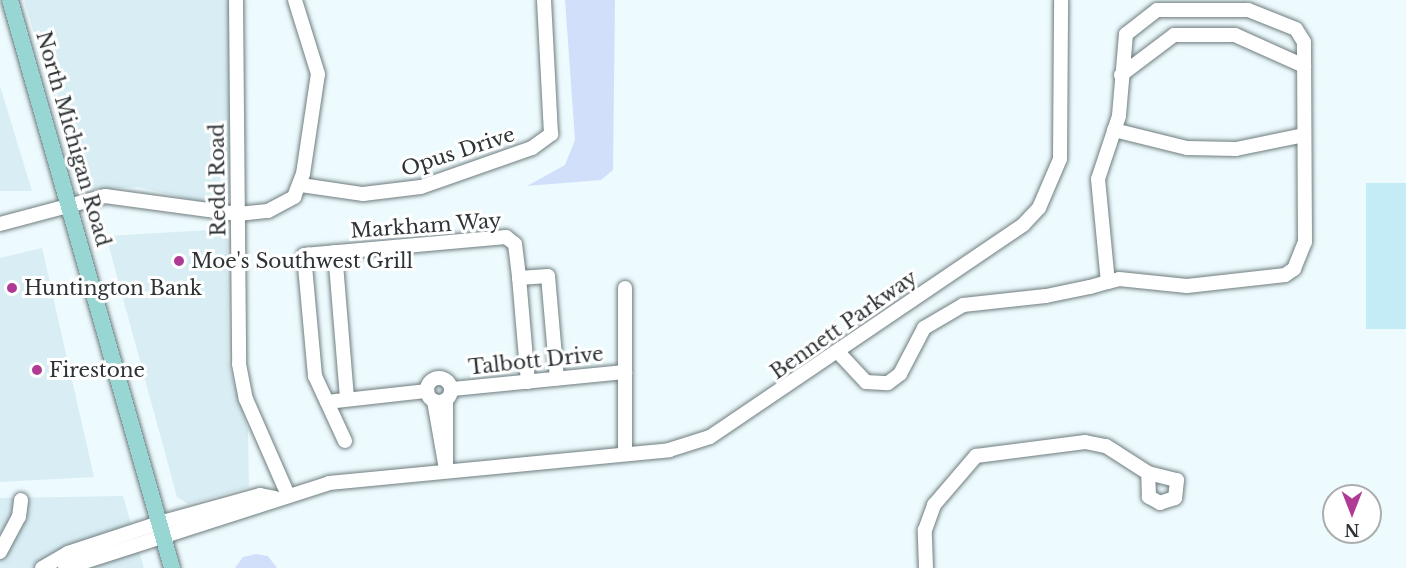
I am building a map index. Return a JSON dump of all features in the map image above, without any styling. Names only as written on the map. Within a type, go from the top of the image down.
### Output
[{"type":"main road","name":"North Michigan Road","points":[[10,0],[172,568]]},
{"type":"street","name":"Redd Road","points":[[236,0],[240,378],[282,496]]},
{"type":"street","points":[[0,224],[69,202],[122,195],[238,214],[282,205],[301,185],[318,74],[295,0]]},
{"type":"street","name":"Opus Drive","points":[[301,185],[363,194],[421,187],[532,148],[551,134],[544,0]]},
{"type":"street","name":"Bennett Parkway","points":[[161,530],[263,508],[282,496],[357,478],[698,444],[838,352],[1023,225],[1047,198],[1062,145],[1061,0]]},
{"type":"street","points":[[838,352],[866,382],[888,383],[900,374],[916,336],[947,311],[1108,282],[1213,284],[1294,270],[1305,242],[1304,42],[1296,29],[1248,10],[1156,10],[1125,34],[1114,130],[1098,179],[1108,282]]},
{"type":"street","points":[[1121,75],[1174,36],[1235,35],[1304,66]]},
{"type":"street","points":[[1114,130],[1187,148],[1236,149],[1304,135]]},
{"type":"street","name":"Markham Way","points":[[327,402],[315,376],[304,255],[506,237],[515,244],[528,382]]},
{"type":"street","points":[[335,252],[348,397]]},
{"type":"street","points":[[519,278],[548,276],[557,379]]},
{"type":"street","points":[[625,288],[625,453]]},
{"type":"street","name":"Talbott Drive","points":[[327,402],[348,397],[440,395],[528,382],[625,372]]},
{"type":"street","points":[[440,395],[446,469]]},
{"type":"street","points":[[327,402],[345,441]]},
{"type":"street","points":[[926,568],[926,530],[934,504],[976,456],[1089,442],[1116,450],[1148,473]]},
{"type":"street","points":[[0,552],[19,517],[21,500]]},
{"type":"street","points":[[42,568],[68,553],[161,530]]},
{"type":"street","points":[[66,568],[161,530]]},
{"type":"shaded area","points":[[24,0],[229,0],[229,200],[219,206],[138,187],[93,190],[86,185],[72,159]]},
{"type":"shaded area","points":[[565,0],[615,0],[613,170],[601,180],[527,186],[565,165],[575,140]]},
{"type":"shaded area","points":[[0,86],[32,191],[0,191]]},
{"type":"shaded area","points":[[1366,183],[1406,183],[1406,329],[1366,329]]},
{"type":"shaded area","points":[[227,229],[228,363],[248,430],[249,487],[188,504],[177,497],[106,236]]},
{"type":"shaded area","points":[[42,248],[94,477],[0,482],[0,258]]},
{"type":"shaded area","points":[[123,496],[144,568],[0,568],[0,498]]},
{"type":"shaded area","points":[[256,554],[268,556],[277,568],[235,568],[243,557]]},
{"type":"place","name":"Moe's Southwest Grill","points":[[179,261]]},
{"type":"place","name":"Huntington Bank","points":[[12,288]]},
{"type":"place","name":"Firestone","points":[[37,370]]}]
